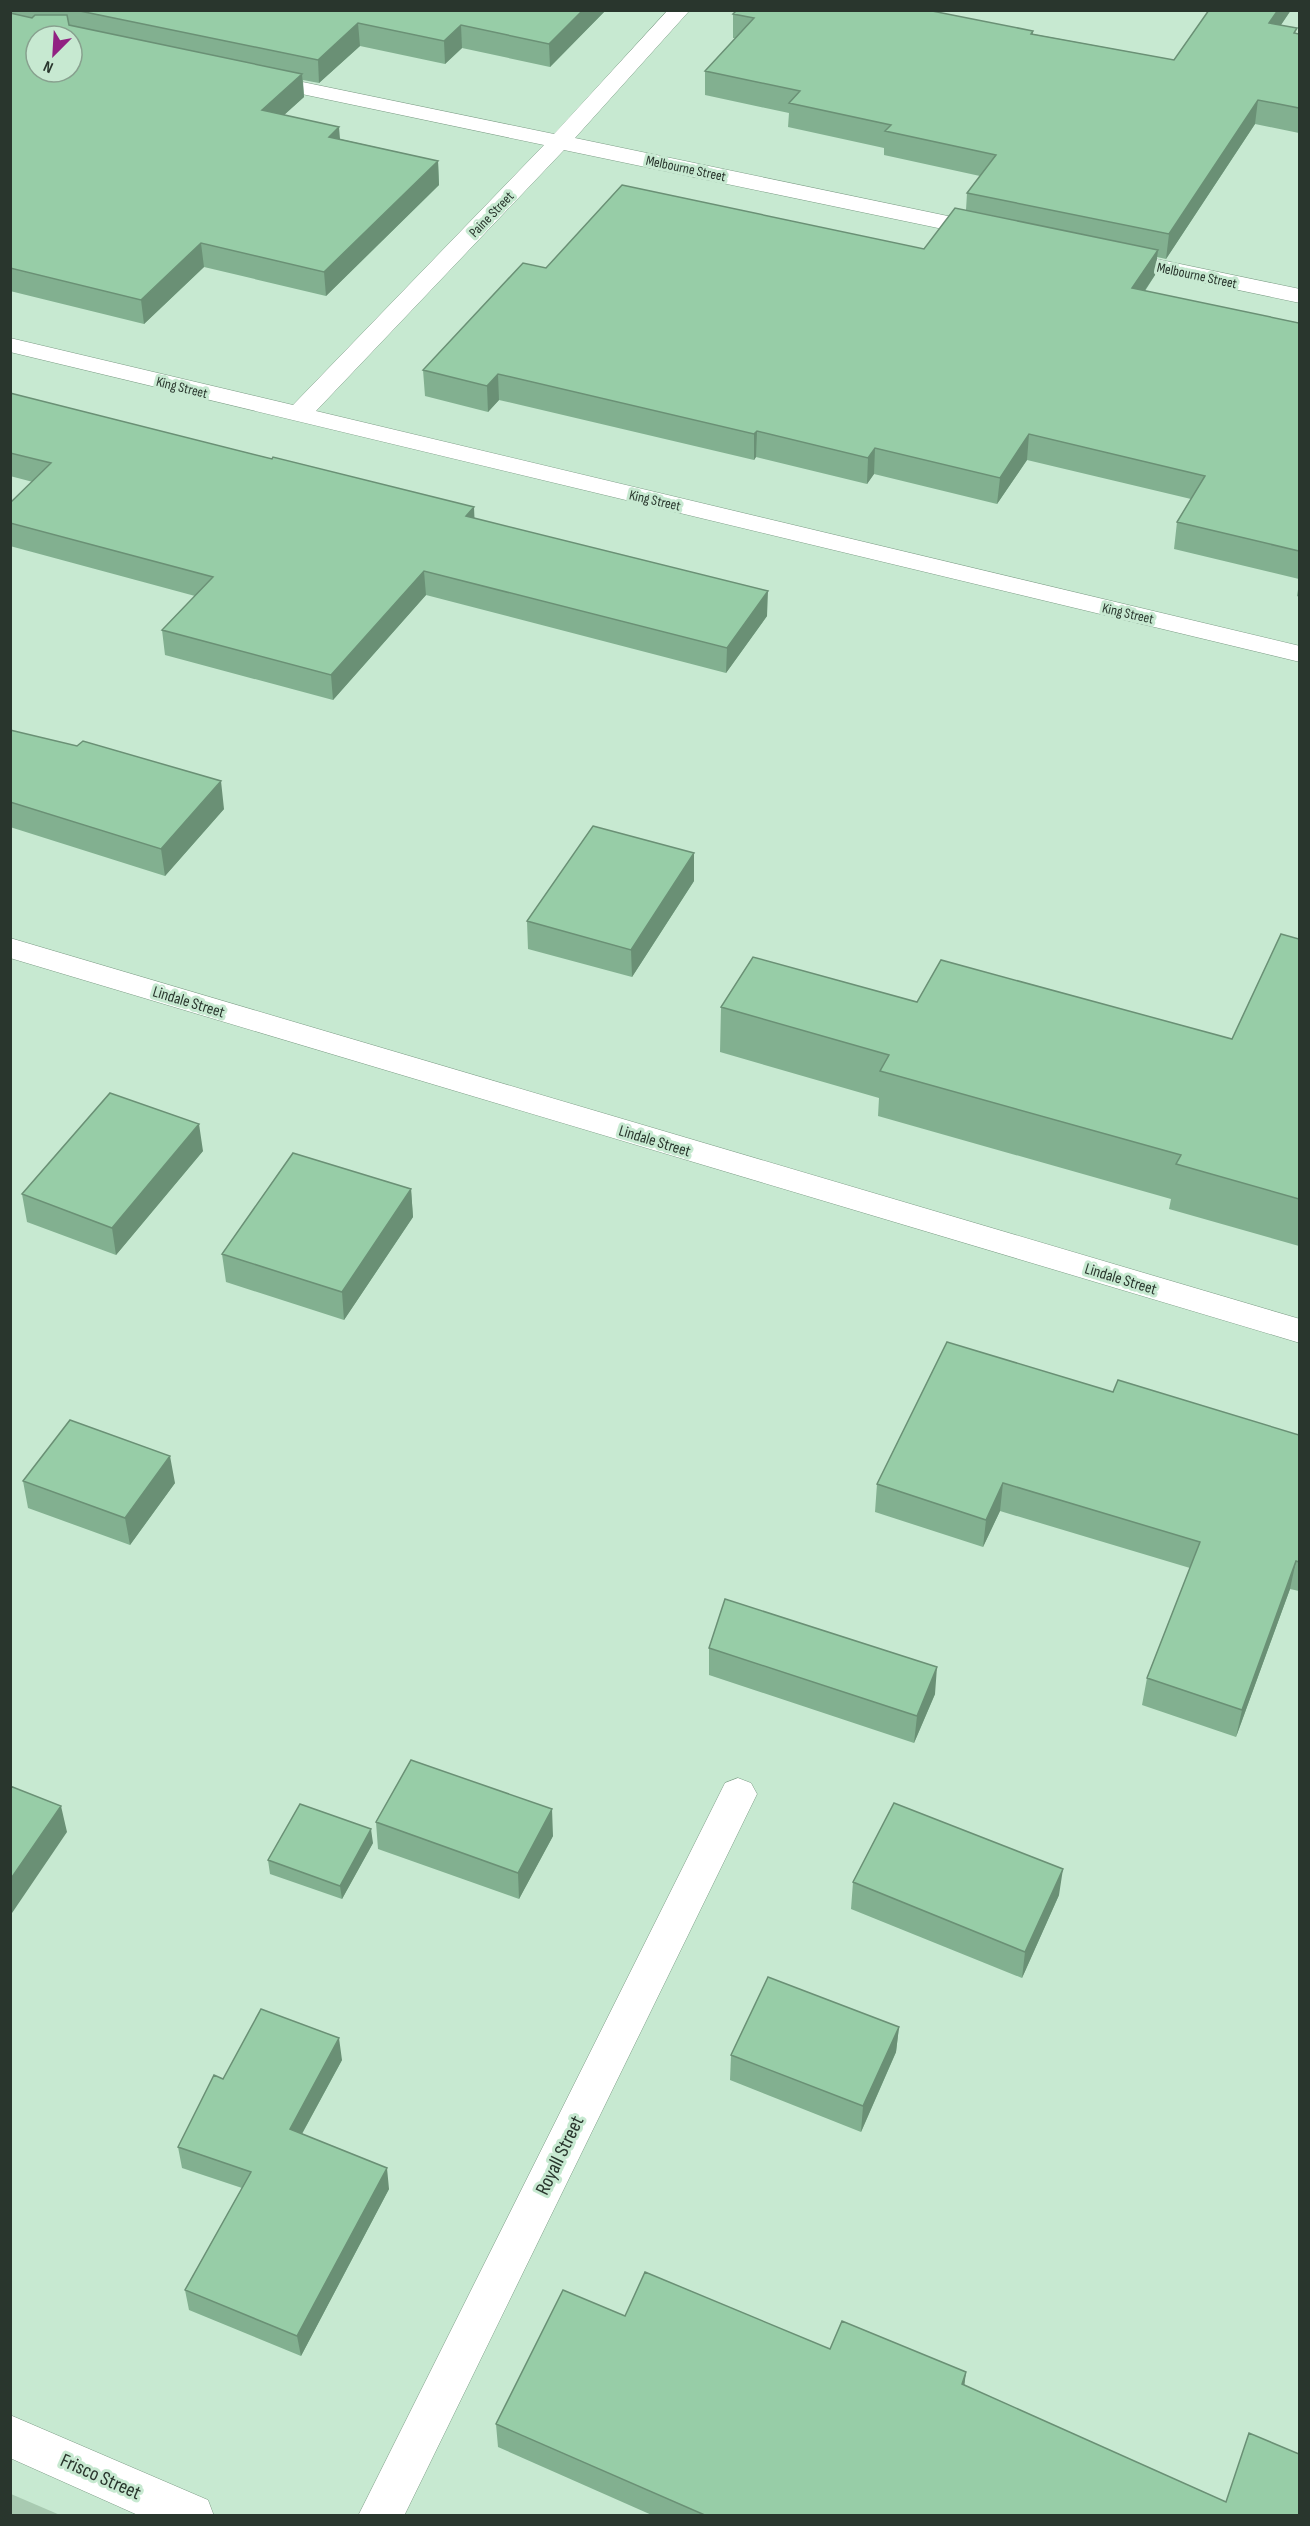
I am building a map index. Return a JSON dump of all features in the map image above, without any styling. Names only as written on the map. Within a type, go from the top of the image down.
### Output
[{"type":"street","name":"Paine Street","points":[[298,415],[560,142],[680,10]]},
{"type":"street","name":"Melbourne Street","points":[[235,74],[1006,235]]},
{"type":"street","name":"Melbourne Street","points":[[1088,252],[1299,296]]},
{"type":"street","name":"King Street","points":[[10,345],[1299,654]]},
{"type":"street","name":"Lindale Street","points":[[10,948],[1299,1331]]},
{"type":"street","name":"Royall Street","points":[[380,2516],[738,1794]]},
{"type":"street","name":"Frisco Street","points":[[10,2436],[192,2516]]},
{"type":"green space","points":[[11,2494],[60,2515],[11,2515]]},
{"type":"building","points":[[75,10],[583,10],[549,44],[461,25],[444,41],[358,23],[318,60]]},
{"type":"building","points":[[737,10],[927,10],[1033,31],[1031,34],[1174,60],[1209,10],[1278,10],[1269,23],[1297,28],[1294,33],[1299,34],[1299,108],[1258,100],[1169,234],[967,193],[996,155],[885,131],[891,125],[789,103],[800,91],[705,71],[754,18],[733,14]]},
{"type":"building","points":[[10,13],[32,18],[35,15],[67,15],[69,24],[24,24],[24,84],[84,84],[84,28],[302,74],[262,110],[339,127],[329,137],[438,161],[324,272],[201,243],[141,300],[10,268]]},
{"type":"building","points":[[622,185],[924,249],[955,208],[1158,250],[1132,288],[1299,323],[1299,551],[1177,522],[1205,476],[1029,434],[1000,478],[875,448],[868,458],[757,431],[754,434],[498,374],[487,386],[423,370],[523,263],[546,268]]},
{"type":"building","points":[[10,393],[474,507],[466,516],[768,591],[727,648],[424,571],[331,675],[162,630],[213,577],[10,523],[10,503],[51,463],[10,453]]},
{"type":"building","points":[[10,730],[77,746],[83,741],[221,781],[161,849],[10,802]]},
{"type":"building","points":[[593,826],[694,853],[631,950],[527,921]]},
{"type":"building","points":[[1281,934],[1299,939],[1299,1199],[1176,1164],[1181,1155],[880,1071],[889,1055],[721,1007],[753,957],[917,1002],[941,960],[1232,1039]]},
{"type":"building","points":[[110,1093],[199,1124],[112,1228],[22,1194]]},
{"type":"building","points":[[293,1153],[411,1189],[342,1292],[222,1254]]},
{"type":"building","points":[[947,1342],[1113,1392],[1118,1380],[1299,1435],[1299,1562],[1296,1561],[1242,1710],[1147,1678],[1200,1542],[1003,1483],[986,1520],[877,1484]]},
{"type":"building","points":[[70,1420],[170,1456],[125,1518],[23,1481]]},
{"type":"building","points":[[725,1599],[937,1667],[917,1716],[709,1648]]},
{"type":"building","points":[[411,1760],[552,1809],[518,1873],[376,1822]]},
{"type":"building","points":[[10,1786],[61,1806],[10,1880]]},
{"type":"building","points":[[894,1803],[1063,1869],[1025,1952],[853,1882]]},
{"type":"building","points":[[300,1804],[371,1829],[340,1886],[268,1860]]},
{"type":"building","points":[[768,1977],[899,2027],[863,2106],[731,2055]]},
{"type":"building","points":[[261,2009],[339,2038],[290,2129],[387,2168],[297,2336],[185,2290],[251,2172],[178,2147],[214,2075],[223,2079]]},
{"type":"building","points":[[645,2272],[830,2349],[842,2321],[966,2372],[962,2384],[1226,2502],[1249,2433],[1299,2454],[1299,2516],[707,2516],[496,2424],[563,2290],[625,2316]]}]
